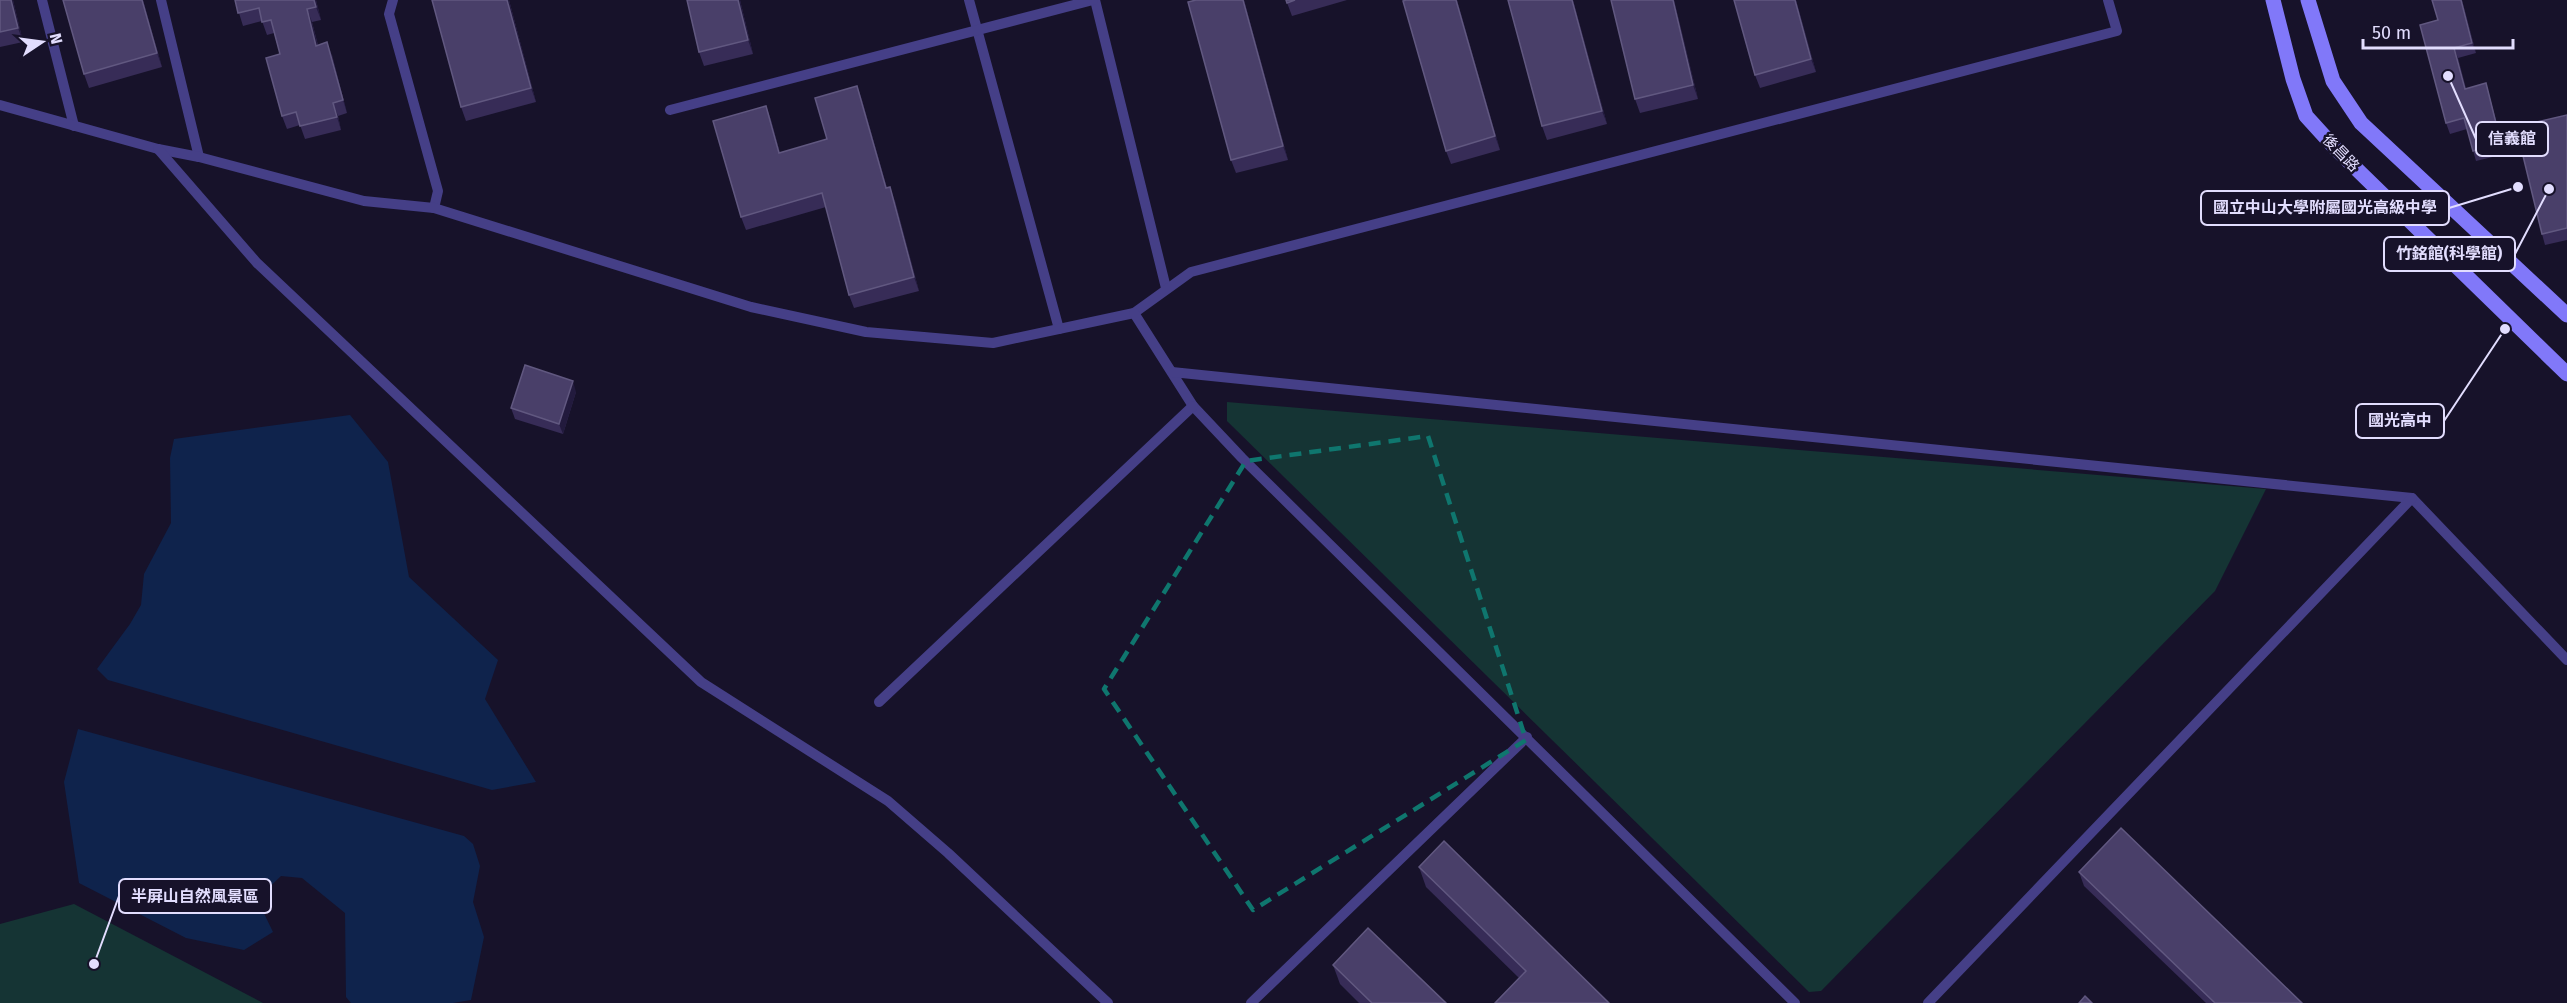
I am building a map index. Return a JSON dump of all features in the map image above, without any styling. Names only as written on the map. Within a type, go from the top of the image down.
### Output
[{"type":"street","name":"後昌路","points":[[2273,0],[2293,80],[2306,116],[2336,149],[2567,374]]},
{"type":"street","points":[[2308,0],[2333,81],[2361,123],[2567,315]]},
{"type":"lane","points":[[42,0],[74,126]]},
{"type":"lane","points":[[161,0],[199,157]]},
{"type":"lane","points":[[393,0],[389,14],[438,191],[434,208]]},
{"type":"lane","points":[[969,0],[1059,329]]},
{"type":"lane","points":[[670,110],[1094,0],[1166,288]]},
{"type":"lane","points":[[0,105],[158,149],[199,157],[364,201],[434,208],[751,307],[866,332],[993,343],[1134,313],[1191,272],[2116,31],[2108,0]]},
{"type":"lane","points":[[158,149],[257,263],[701,682],[888,801],[948,853],[1108,1003]]},
{"type":"lane","points":[[1134,313],[1193,406],[1242,458],[1795,1003]]},
{"type":"lane","points":[[1172,372],[2412,498],[2567,660]]},
{"type":"lane","points":[[879,702],[1193,406]]},
{"type":"lane","points":[[1928,1003],[2412,498]]},
{"type":"lane","points":[[1251,1003],[1527,737]]},
{"type":"highlighted area","points":[[1428,436],[1526,740],[1253,910],[1104,689],[1246,461]]},
{"type":"green space","points":[[1227,402],[2266,489],[2215,591],[1821,991],[1809,992],[1227,421]]},
{"type":"green space","points":[[74,904],[263,1003],[0,1003],[0,924]]},
{"type":"water","points":[[350,415],[388,462],[409,577],[498,660],[485,699],[536,782],[492,790],[108,680],[97,669],[141,605],[144,574],[171,523],[170,458],[174,439]]},
{"type":"water","points":[[78,729],[464,836],[473,844],[480,866],[473,902],[484,937],[471,1000],[453,1003],[351,1003],[346,997],[345,913],[302,878],[281,876],[257,899],[273,932],[244,950],[186,938],[79,883],[64,782]]},
{"type":"building","points":[[0,0],[11,0],[18,28],[0,32]]},
{"type":"building","points":[[63,0],[142,0],[157,53],[84,74]]},
{"type":"building","points":[[235,0],[314,0],[316,7],[307,9],[316,46],[327,42],[343,100],[333,103],[337,117],[300,126],[296,112],[282,116],[266,58],[280,54],[271,20],[262,22],[259,8],[238,13]]},
{"type":"building","points":[[432,0],[507,0],[531,88],[461,107]]},
{"type":"building","points":[[687,0],[738,0],[748,40],[699,52]]},
{"type":"building","points":[[1243,0],[1283,146],[1231,160],[1188,2]]},
{"type":"building","points":[[1456,0],[1495,136],[1446,151],[1403,1]]},
{"type":"building","points":[[1508,0],[1572,0],[1602,111],[1542,126]]},
{"type":"building","points":[[1611,0],[1673,0],[1693,85],[1635,99]]},
{"type":"building","points":[[1734,0],[1795,0],[1811,59],[1755,75]]},
{"type":"building","points":[[2432,0],[2461,0],[2472,43],[2454,48],[2465,89],[2486,83],[2501,143],[2473,151],[2464,118],[2446,123],[2420,25],[2438,20]]},
{"type":"building","points":[[857,86],[886,188],[890,187],[914,277],[849,295],[822,193],[741,217],[713,121],[766,106],[779,153],[827,139],[815,98]]},
{"type":"building","points":[[2567,115],[2567,228],[2542,234],[2516,127]]},
{"type":"building","points":[[525,365],[573,381],[559,424],[511,408]]},
{"type":"building","points":[[2121,828],[2302,1003],[2215,1003],[2079,872]]},
{"type":"building","points":[[1444,841],[1609,1003],[1495,1003],[1526,971],[1419,867]]},
{"type":"building","points":[[1368,928],[1446,1003],[1372,1003],[1333,965]]},
{"type":"building","points":[[2085,996],[2092,1003],[2079,1003]]},
{"type":"place","name":"信義館","points":[[2448,76]]},
{"type":"place","name":"國立中山大學附屬國光高級中學","points":[[2518,187]]},
{"type":"place","name":"竹銘館(科學館)","points":[[2549,189]]},
{"type":"place","name":"國光高中","points":[[2505,329]]},
{"type":"place","name":"半屏山自然風景區","points":[[94,964]]}]
